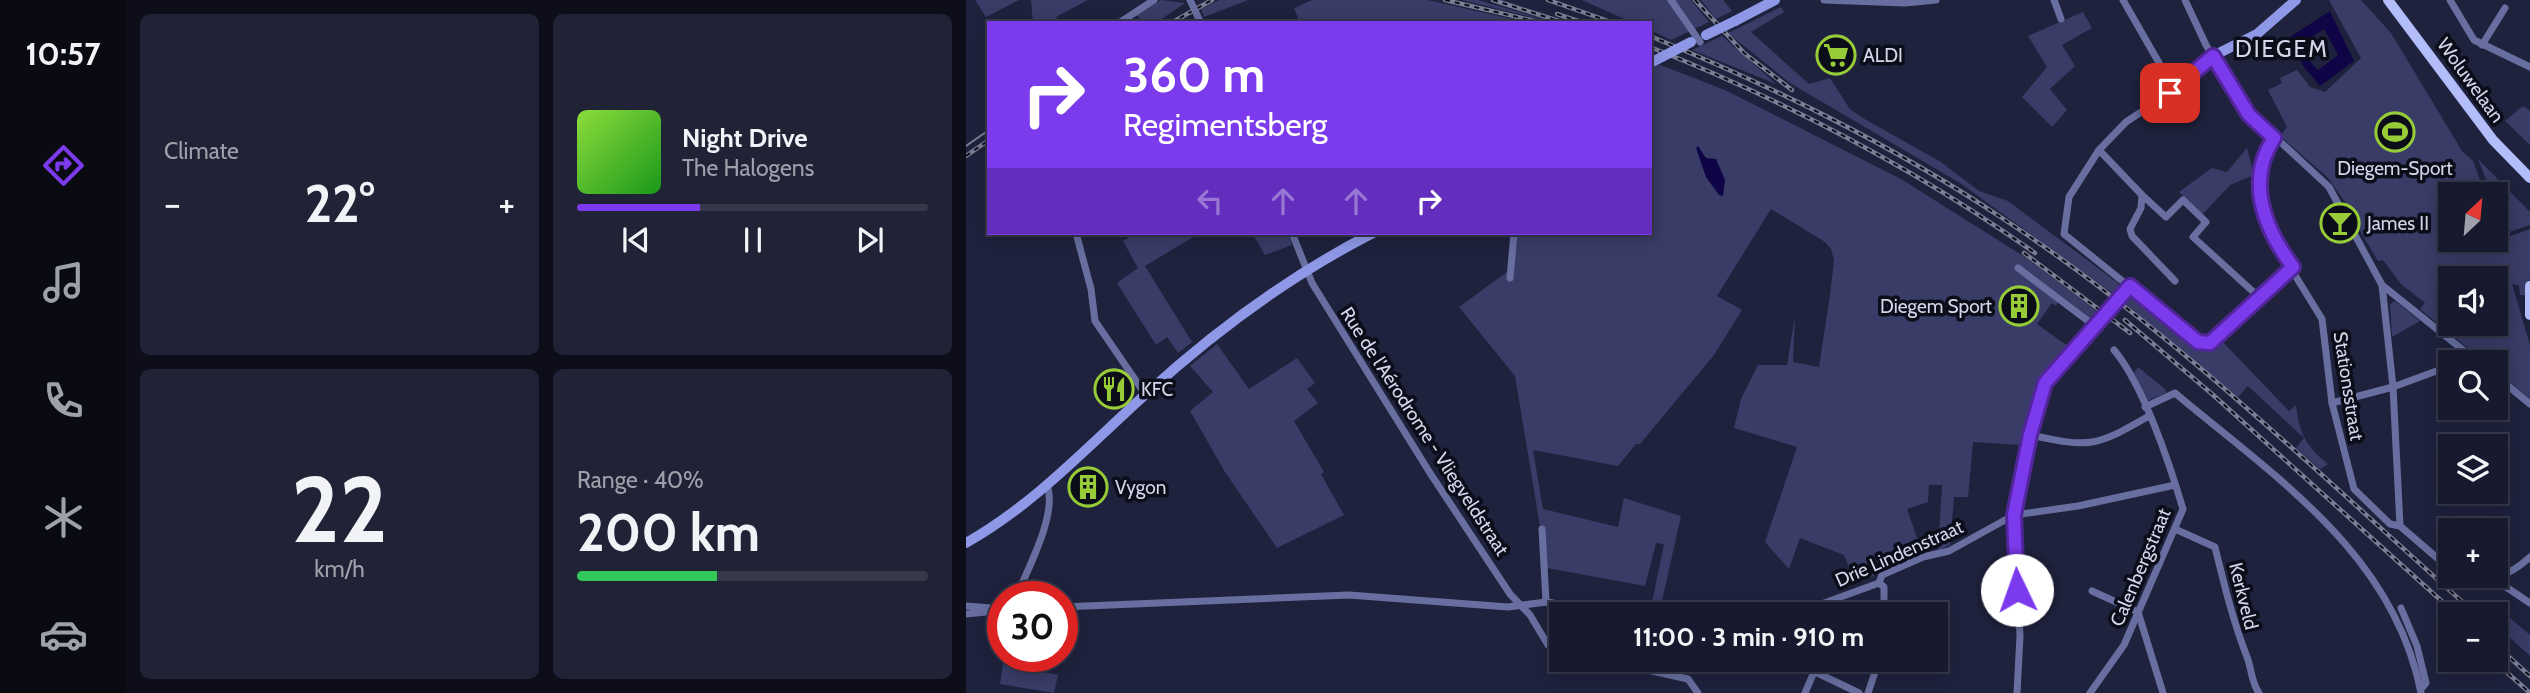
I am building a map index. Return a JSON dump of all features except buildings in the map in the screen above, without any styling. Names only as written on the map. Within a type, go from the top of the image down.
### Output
[{"type":"main road","points":[[1652,62],[1775,0]]},
{"type":"main road","points":[[2213,56],[2257,34],[2296,0]]},
{"type":"main road","name":"Woluwelaan","points":[[2388,0],[2493,140],[2530,178]]},
{"type":"main road","points":[[966,543],[1005,520],[1047,486],[1145,394],[1231,323],[1307,272],[1370,235]]},
{"type":"main road","points":[[2530,286],[2530,315]]},
{"type":"street","points":[[1122,21],[1154,0]]},
{"type":"street","points":[[1190,0],[1200,21]]},
{"type":"street","points":[[1671,0],[1697,37]]},
{"type":"street","points":[[1824,0],[1905,3],[1936,0]]},
{"type":"street","points":[[2054,0],[2061,19]]},
{"type":"street","points":[[2123,0],[2174,89]]},
{"type":"street","points":[[2185,0],[2213,56],[2249,115],[2333,193],[2382,285],[2393,387],[2400,526]]},
{"type":"street","points":[[2450,0],[2469,35],[2482,45],[2530,66]]},
{"type":"street","points":[[2482,45],[2504,8]]},
{"type":"street","points":[[2213,56],[2174,89],[2126,122],[2099,150],[2069,197],[2064,234],[2198,342],[2210,343],[2293,267]]},
{"type":"street","name":"Stationsstraat","points":[[2274,138],[2263,158],[2260,185],[2269,233],[2293,267],[2322,318],[2332,403],[2354,489],[2390,524],[2400,526],[2438,559]]},
{"type":"street","points":[[2099,150],[2166,217],[2183,200],[2206,222],[2193,237],[2260,298]]},
{"type":"street","points":[[2142,195],[2141,208],[2130,229],[2132,236],[2175,281]]},
{"type":"street","points":[[1077,235],[1091,289],[1095,321],[1145,394]]},
{"type":"street","name":"Rue de l'Aérodrome - Vliegveldstraat","points":[[1293,235],[1307,272],[1430,473],[1510,594],[1521,604],[1549,645]]},
{"type":"street","points":[[1510,278],[1514,235]]},
{"type":"street","points":[[2018,268],[2096,327]]},
{"type":"street","points":[[2382,285],[2463,350]]},
{"type":"street","points":[[2017,693],[2020,636],[2014,515],[2030,435],[2045,383],[2130,286]]},
{"type":"street","name":"Calenbergstraat","points":[[2090,693],[2124,645],[2183,509],[2149,416],[2124,362],[2114,350]]},
{"type":"street","points":[[2332,403],[2393,387],[2438,370]]},
{"type":"street","points":[[2508,386],[2530,404]]},
{"type":"street","points":[[2144,407],[2175,393],[2352,548],[2384,594],[2410,655],[2421,691]]},
{"type":"street","points":[[2030,435],[2090,444],[2104,442],[2149,416]]},
{"type":"street","points":[[2014,515],[2078,506],[2175,485]]},
{"type":"street","points":[[1023,581],[1040,541],[1047,512],[1047,486]]},
{"type":"street","name":"Drie Lindenstraat","points":[[1827,602],[1879,583],[1882,575],[1923,557],[1934,557],[1949,551],[2014,515]]},
{"type":"street","points":[[1542,529],[1546,602]]},
{"type":"street","name":"Kerkveld","points":[[2175,529],[2215,547],[2238,641],[2259,693]]},
{"type":"street","points":[[2508,573],[2530,557]]},
{"type":"street","points":[[1879,583],[1884,587],[1884,602]]},
{"type":"street","points":[[2508,588],[2530,603]]},
{"type":"street","points":[[2092,591],[2138,612],[2163,693]]},
{"type":"street","points":[[1078,606],[1349,595],[1508,607],[1549,602]]},
{"type":"street","points":[[966,606],[987,609]]},
{"type":"street","points":[[2401,608],[2423,668],[2426,682],[2421,691]]},
{"type":"street","points":[[966,614],[987,611]]},
{"type":"street","points":[[1657,672],[1688,679],[1699,693]]},
{"type":"street","points":[[1805,693],[1814,672],[1859,693]]},
{"type":"street","points":[[1868,693],[1876,672]]},
{"type":"shaded area","points":[[975,0],[1019,0],[986,17]]},
{"type":"shaded area","points":[[1031,0],[1088,0],[1056,17],[1058,21],[1033,21]]},
{"type":"shaded area","points":[[1161,0],[1185,3],[1159,21],[1141,21],[1137,15]]},
{"type":"shaded area","points":[[1219,0],[1248,0],[1204,17],[1201,9]]},
{"type":"shaded area","points":[[1312,0],[1428,0],[1520,21],[1299,21],[1294,8]]},
{"type":"shaded area","points":[[1462,0],[1478,0],[1548,21]]},
{"type":"shaded area","points":[[1582,0],[1691,0],[1709,22],[1671,40],[1652,31],[1652,21],[1629,21]]},
{"type":"shaded area","points":[[1701,0],[1723,0],[1732,11],[1716,19]]},
{"type":"shaded area","points":[[2329,0],[2361,0],[2391,33],[2462,151],[2473,161],[2481,182],[2438,182],[2438,252],[2508,252],[2508,237],[2530,229],[2530,279],[2525,295],[2520,295],[2519,285],[2512,284],[2530,345],[2530,400],[2508,381],[2508,350],[2470,350],[2453,336],[2508,336],[2508,266],[2438,266],[2438,324],[2420,309],[2425,303],[2401,284],[2383,260],[2378,261],[2353,219],[2356,217],[2327,177],[2280,136],[2287,127],[2268,90],[2282,83],[2280,78],[2297,70],[2310,87],[2325,92],[2361,58]]},
{"type":"shaded area","points":[[1781,7],[1784,12],[1751,32],[1809,84],[1830,78],[1850,109],[1941,162],[1979,191],[2008,201],[2118,283],[2119,290],[2115,295],[1960,183],[1790,83],[1728,33]]},
{"type":"shaded area","points":[[2330,11],[2354,61],[2320,86],[2304,67],[2290,37]],"holes":[[[2324,29],[2338,55],[2318,70],[2304,55],[2307,52],[2302,43]]]},
{"type":"shaded area","points":[[2083,12],[2092,28],[2062,45],[2075,66],[2050,89],[2067,110],[2052,127],[2022,97],[2047,67],[2028,36]]},
{"type":"shaded area","points":[[1722,36],[1776,84],[1692,50]]},
{"type":"shaded area","points":[[1652,62],[1725,90],[1901,179],[2028,259],[2099,313],[2090,324],[2059,301],[2056,306],[2052,303],[2037,324],[2069,347],[2040,377],[2021,445],[1973,442],[1968,497],[1954,497],[1950,545],[1938,551],[1942,485],[1929,485],[1928,502],[1907,509],[1923,555],[1856,583],[1844,555],[1800,538],[1789,569],[1765,542],[1797,447],[1734,428],[1741,399],[1758,365],[1787,365],[1795,316],[1793,362],[1819,367],[1834,260],[1831,249],[1825,242],[1771,209],[1717,296],[1742,310],[1714,355],[1640,444],[1636,444],[1618,466],[1533,450],[1543,509],[1618,527],[1624,498],[1681,516],[1662,602],[1652,602],[1664,544],[1656,543],[1645,586],[1547,568],[1515,376],[1459,307],[1511,269],[1515,235],[1652,235]]},
{"type":"shaded area","points":[[2523,106],[2530,111],[2530,145],[2505,121]]},
{"type":"shaded area","points":[[1698,146],[1706,158],[1716,159],[1725,180],[1723,196],[1719,195],[1706,177],[1696,148]]},
{"type":"shaded area","points":[[2247,148],[2254,175],[2230,185],[2202,215],[2179,192],[2212,168],[2227,172]]},
{"type":"shaded area","points":[[2478,159],[2501,182],[2487,182]]},
{"type":"shaded area","points":[[2508,190],[2530,212],[2530,225],[2508,232]]},
{"type":"shaded area","points":[[1134,235],[1197,235],[1145,266],[1192,342],[1178,353],[1167,337],[1156,345],[1117,283],[1138,268],[1123,241]]},
{"type":"shaded area","points":[[1253,235],[1289,235],[1292,245],[1265,255]]},
{"type":"shaded area","points":[[2135,295],[2196,348],[2209,348],[2221,340],[2289,411],[2296,405],[2305,438],[2328,464],[2320,469],[2296,448],[2304,438],[2248,386],[2238,397],[2126,304]]},
{"type":"shaded area","points":[[2395,301],[2420,321],[2392,337],[2390,304]]},
{"type":"shaded area","points":[[1217,344],[1249,389],[1297,358],[1315,383],[1307,389],[1318,403],[1294,421],[1324,472],[1321,474],[1344,515],[1277,548],[1225,472],[1190,411],[1213,392],[1190,366]]},
{"type":"shaded area","points":[[2138,367],[2165,389],[2166,393],[2147,401],[2134,373]]},
{"type":"shaded area","points":[[2508,616],[2530,635],[2530,656],[2508,636]]},
{"type":"shaded area","points":[[1002,672],[1043,672],[1058,675],[1054,693],[1000,684]]},
{"type":"tram line","points":[[966,146],[987,131]]},
{"type":"railway","points":[[1175,21],[1212,0]]},
{"type":"railway","points":[[1445,0],[1534,21]]},
{"type":"railway","points":[[1493,0],[1559,21]]},
{"type":"railway","points":[[1548,0],[1608,21]]},
{"type":"railway","points":[[1695,0],[1744,53],[1792,90]]},
{"type":"railway","points":[[1557,14],[1578,21]]},
{"type":"railway","points":[[1652,37],[1830,118],[1874,141],[2002,218],[2127,308],[2187,357],[2463,602]]},
{"type":"railway","points":[[1652,48],[1751,90],[1849,139],[1944,193],[2035,253]]},
{"type":"railway","points":[[966,156],[987,141]]},
{"type":"railway","points":[[2024,253],[2130,333]]},
{"type":"railway","points":[[2125,320],[2212,394],[2443,602]]},
{"type":"railway","points":[[2508,656],[2530,676]]},
{"type":"railway","points":[[2506,672],[2530,693]]},
{"type":"place","name":"ALDI","points":[[1836,55]]},
{"type":"place","name":"Diegem-Sport","points":[[2395,132]]},
{"type":"place","name":"James II","points":[[2340,223]]},
{"type":"place","name":"Diegem Sport","points":[[2019,306]]},
{"type":"place","name":"KFC","points":[[1114,389]]},
{"type":"place","name":"Vygon","points":[[1088,487]]},
{"type":"district","name":"DIEGEM","points":[[2282,49]]},
{"type":"route","points":[[2017,590],[2014,515],[2030,435],[2045,383],[2130,286],[2189,336],[2198,342],[2210,343],[2293,267],[2269,233],[2260,185],[2263,158],[2274,138],[2249,115],[2213,56],[2170,93]]}]
